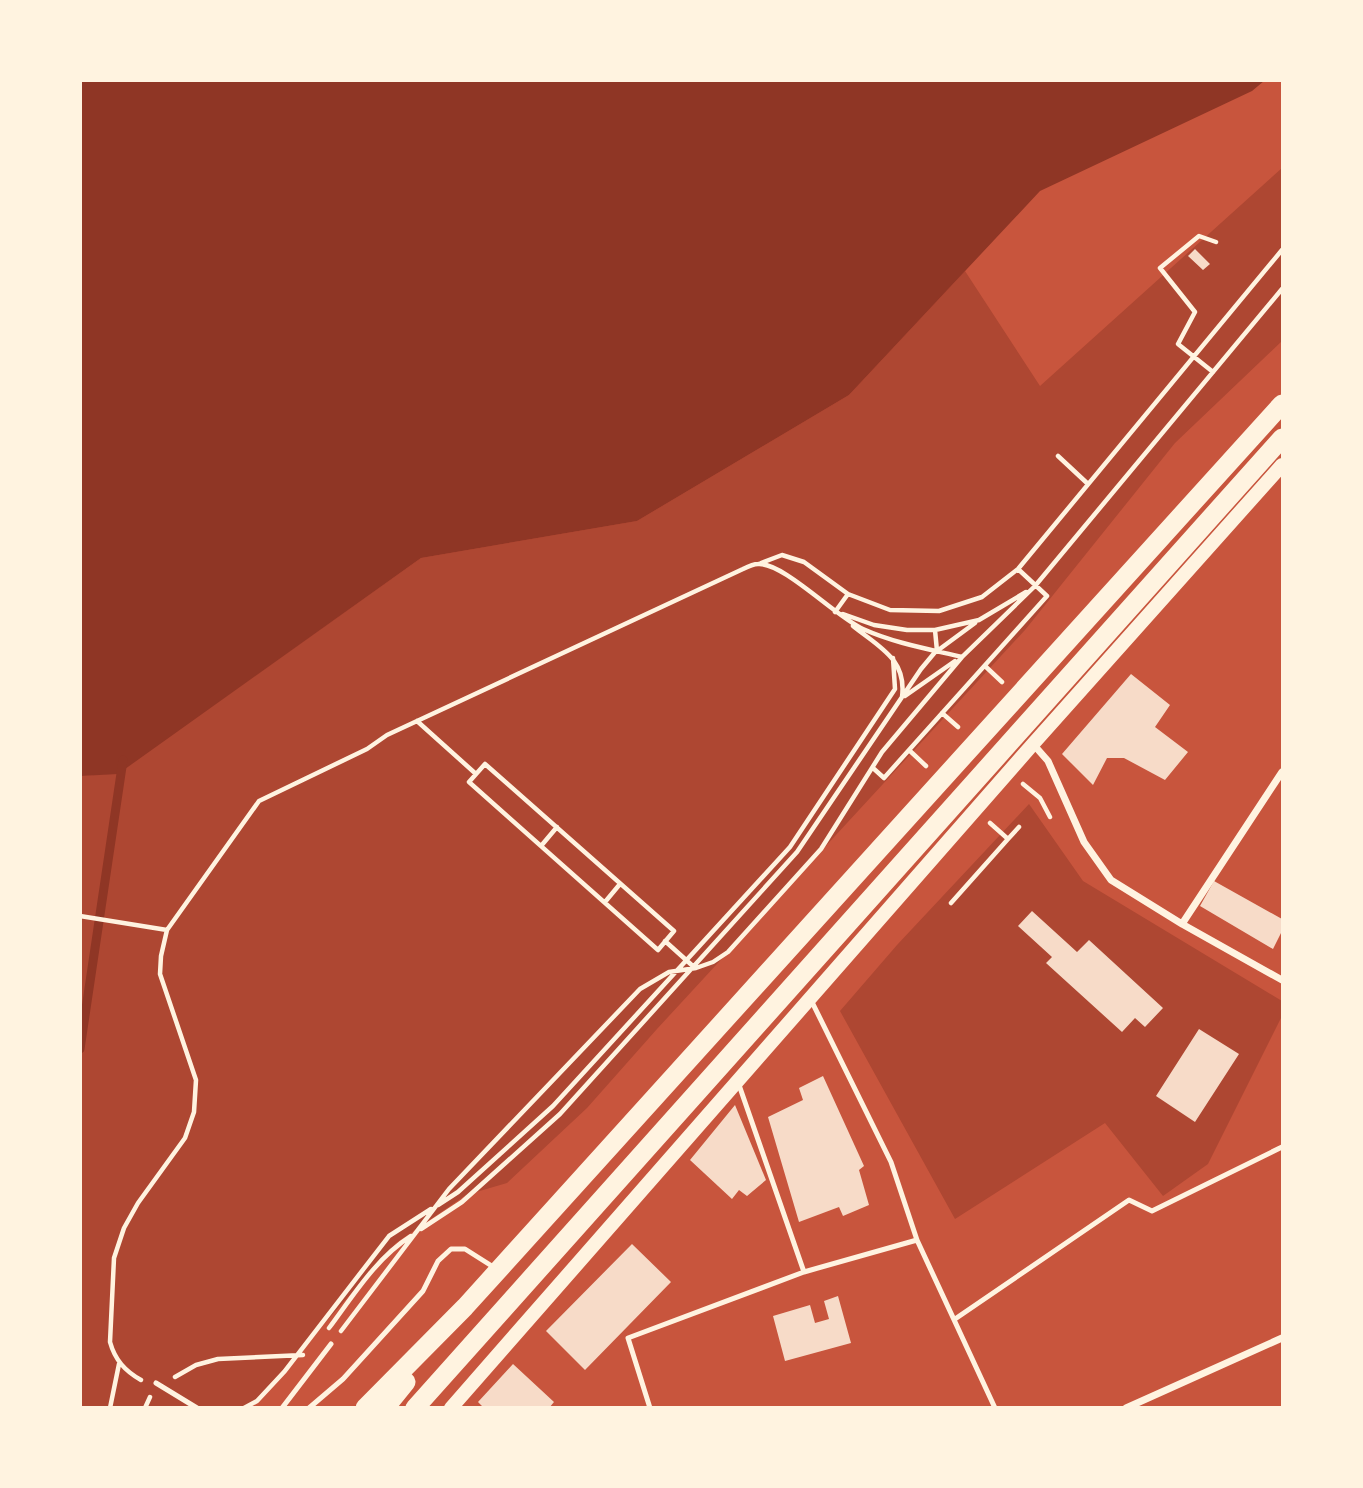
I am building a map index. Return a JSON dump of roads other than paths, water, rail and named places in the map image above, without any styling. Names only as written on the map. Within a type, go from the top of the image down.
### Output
[{"type":"highway","points":[[365,1408],[465,1307],[1283,404]]},
{"type":"highway","points":[[415,1408],[1283,438]]},
{"type":"highway","points":[[385,1408],[465,1307]]},
{"type":"main road","points":[[456,1405],[1033,744],[1283,465]]},
{"type":"street","points":[[1033,744],[1048,761],[1084,842],[1111,880],[1182,924],[1283,980]]},
{"type":"street","points":[[1182,924],[1283,772]]},
{"type":"street","points":[[1126,1408],[1283,1338]]},
{"type":"lane","points":[[811,999],[891,1162],[917,1240],[995,1408]]},
{"type":"lane","points":[[738,1082],[804,1272]]},
{"type":"lane","points":[[955,1319],[1129,1200],[1152,1211],[1283,1147]]},
{"type":"lane","points":[[650,1408],[628,1338],[804,1272],[917,1240]]},
{"type":"lane","points":[[309,1408],[343,1379],[423,1291],[438,1261],[451,1249],[465,1250],[498,1270]]},
{"type":"lane","points":[[282,1408],[331,1344]]},
{"type":"lane","points":[[156,1384],[197,1408]]},
{"type":"waterway","points":[[80,1049],[123,760]]}]
